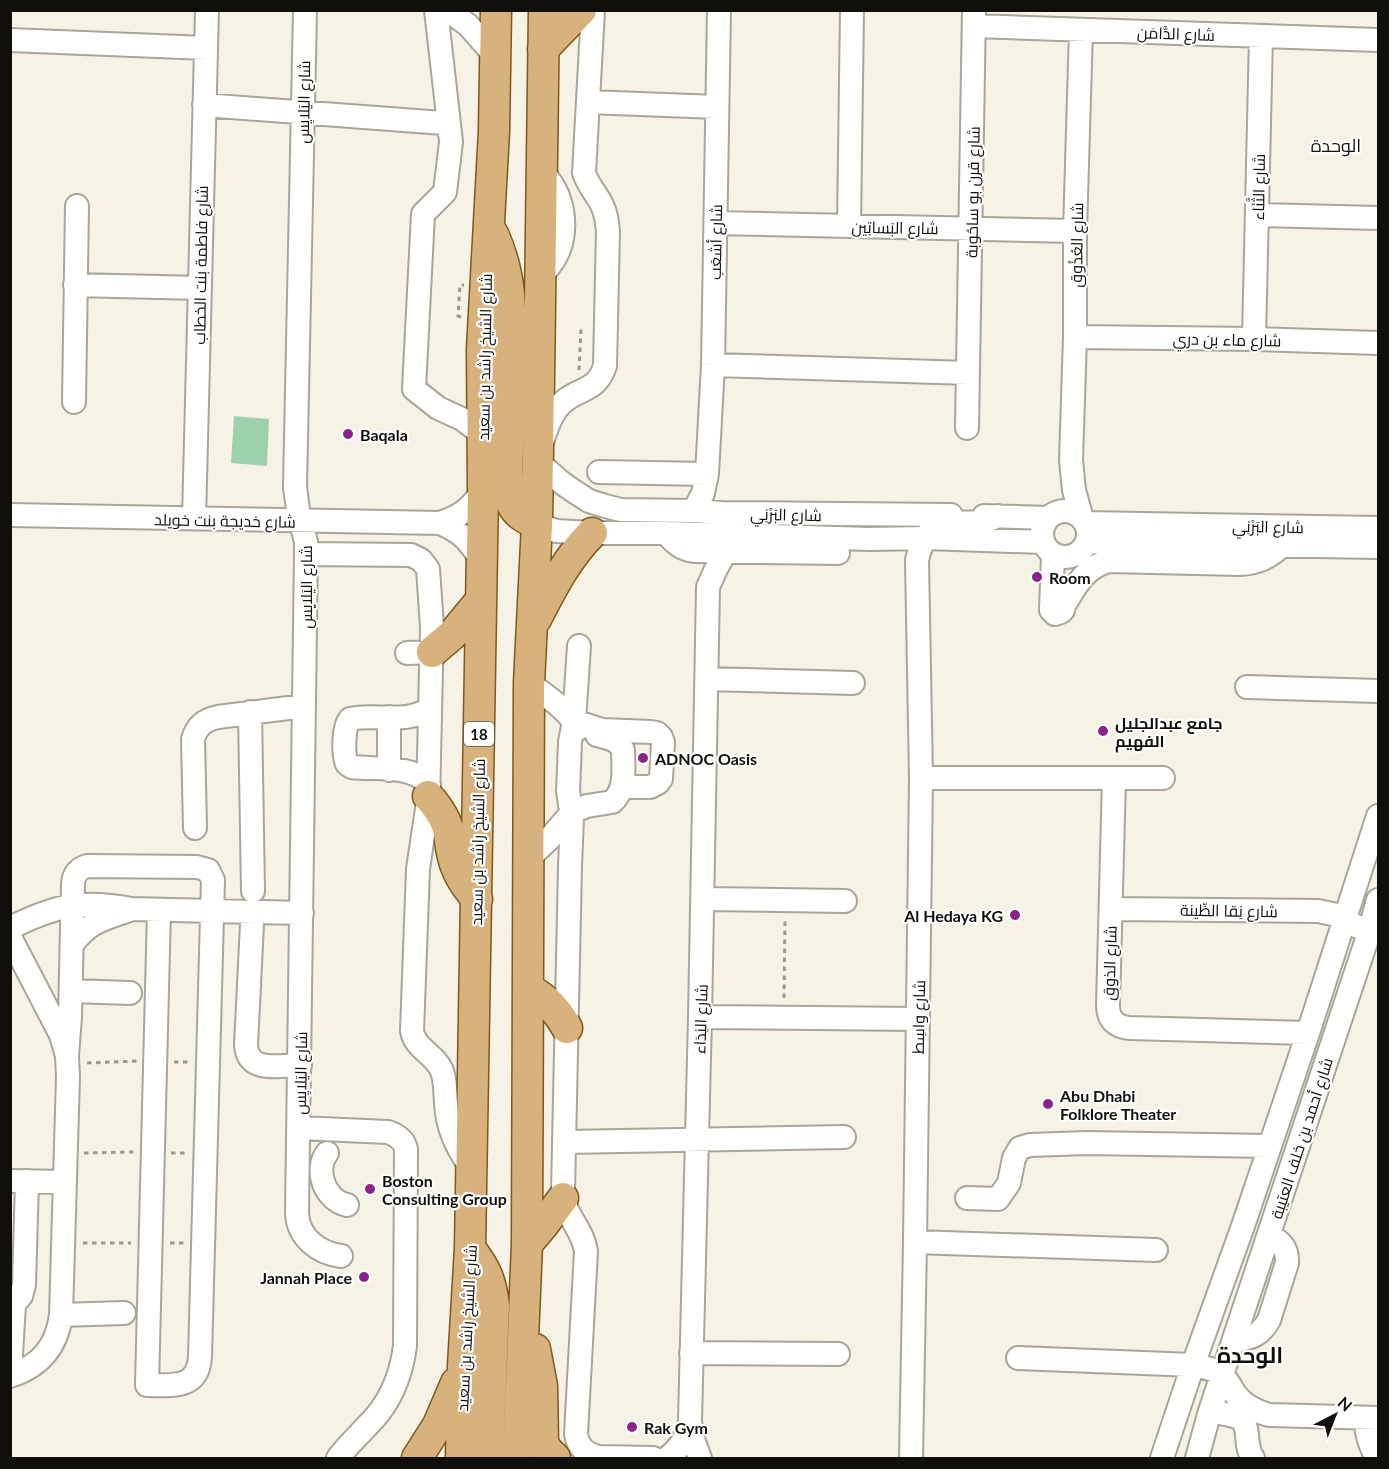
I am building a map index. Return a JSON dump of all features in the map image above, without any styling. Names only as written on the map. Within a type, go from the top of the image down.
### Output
[{"type":"main road","name":"شارع الشيخ راشد بن سعيد","points":[[461,1458],[463,1366],[470,1248],[477,899],[483,491],[482,349],[494,131],[496,10]]},
{"type":"main road","points":[[518,1458],[527,1244],[529,683],[537,524],[544,10]]},
{"type":"main road","points":[[543,49],[581,10]]},
{"type":"main road","points":[[488,223],[506,269],[510,293],[509,493],[518,513],[537,524]]},
{"type":"main road","points":[[530,630],[561,572],[592,533]]},
{"type":"main road","points":[[419,653],[446,641],[481,600]]},
{"type":"main road","points":[[428,790],[444,818],[456,868],[468,890],[477,899]]},
{"type":"main road","points":[[528,989],[547,1001],[567,1028]]},
{"type":"main road","points":[[527,1244],[563,1198]]},
{"type":"main road","points":[[470,1248],[484,1266],[492,1288],[494,1306],[488,1458]]},
{"type":"main road","points":[[524,1316],[536,1350],[542,1386],[543,1443],[555,1458]]},
{"type":"main road","points":[[417,1458],[438,1425],[463,1366]]},
{"type":"street","name":"شارع فاطمة بنت الخطاب","points":[[194,519],[207,10]]},
{"type":"street","name":"شارع اليَلايِس","points":[[305,10],[295,487],[306,542],[298,1207],[307,1226],[308,1240],[323,1251],[341,1256]]},
{"type":"street","points":[[436,10],[452,142],[445,192],[423,214],[414,389],[438,408],[462,419],[482,434]]},
{"type":"street","points":[[447,10],[468,25],[496,57]]},
{"type":"street","points":[[537,458],[554,411],[570,397],[596,383],[605,366],[607,217],[602,204],[587,183],[584,173],[593,10]]},
{"type":"street","name":"شارع أشعَب","points":[[694,510],[703,493],[708,474],[716,223],[719,10]]},
{"type":"street","points":[[849,226],[852,10]]},
{"type":"street","name":"شارع الدَّامَن","points":[[974,18],[1081,30],[1378,40]]},
{"type":"street","name":"شارع قرن بو ساحُوبة","points":[[967,428],[974,18]]},
{"type":"street","name":"شارع العُذُوق","points":[[1081,30],[1071,460],[1074,490],[1084,528]]},
{"type":"street","name":"شارع الثَّنَاء","points":[[1254,339],[1261,36]]},
{"type":"street","points":[[10,40],[206,48]]},
{"type":"street","points":[[588,102],[717,107]]},
{"type":"street","points":[[204,105],[443,123]]},
{"type":"street","points":[[74,402],[76,206]]},
{"type":"street","points":[[1257,215],[1378,218]]},
{"type":"street","name":"شارع البَساتِين","points":[[716,223],[1075,231]]},
{"type":"street","points":[[75,285],[200,288]]},
{"type":"street","name":"شارع ماء بن دري","points":[[1075,337],[1378,343]]},
{"type":"street","points":[[712,365],[968,373]]},
{"type":"street","name":"شارع البَرْنِي","points":[[537,458],[562,483],[590,501],[621,510],[1050,517]]},
{"type":"street","name":"شارع العُذُوق","points":[[1050,517],[1063,489],[1071,460]]},
{"type":"street","points":[[599,472],[708,474]]},
{"type":"street","name":"شارع أشعَب","points":[[708,474],[721,513]]},
{"type":"street","name":"شارع خديجة بنت خويلد","points":[[10,515],[440,523],[456,519],[483,491]]},
{"type":"street","points":[[1054,551],[1077,554],[1081,551],[1084,528],[1075,514],[1062,511],[1050,517],[1042,529],[1054,551],[1063,607],[1087,572],[1108,561],[1240,564],[1268,557],[1283,545]]},
{"type":"street","points":[[935,538],[933,527],[937,524],[977,524],[998,516]]},
{"type":"street","points":[[440,523],[456,530],[470,543],[482,561]]},
{"type":"street","name":"شارع البَرْنِي","points":[[537,524],[556,531],[592,533],[870,539],[935,538],[1054,551]]},
{"type":"street","name":"شارع البَرْنِي","points":[[1084,528],[1378,528]]},
{"type":"street","name":"شارع البَرْنِي","points":[[1084,528],[1283,545],[1378,547]]},
{"type":"street","points":[[666,533],[676,545],[694,551],[853,553],[865,547],[870,539]]},
{"type":"street","name":"شارع واسِط","points":[[911,1458],[921,778],[919,576],[935,538]]},
{"type":"street","name":"شارع النِدَاء","points":[[694,551],[708,587],[690,1421],[700,1458]]},
{"type":"street","name":"شارع النِدَاء","points":[[708,587],[726,551]]},
{"type":"street","points":[[306,554],[411,555],[421,560],[428,569],[432,626],[419,653],[430,708],[428,790],[418,869],[412,1030],[416,1042],[436,1060],[443,1074],[447,1117],[451,1131],[471,1168]]},
{"type":"street","points":[[579,646],[574,721],[581,744],[581,790],[572,818],[563,1198],[567,1211],[582,1235],[586,1251],[577,1440],[592,1456],[653,1458]]},
{"type":"street","points":[[707,679],[853,683]]},
{"type":"street","points":[[527,860],[574,811],[587,806],[607,804],[617,798],[622,787],[623,750],[616,740],[590,731],[574,721],[529,683]]},
{"type":"street","points":[[1247,687],[1378,691]]},
{"type":"street","points":[[195,828],[192,748],[196,730],[201,724],[209,719],[304,706]]},
{"type":"street","points":[[428,790],[424,779],[414,773],[355,768],[349,766],[345,761],[344,754],[348,721],[354,718],[416,716],[430,708]]},
{"type":"street","points":[[250,712],[253,891]]},
{"type":"street","points":[[382,718],[382,770]]},
{"type":"street","points":[[574,721],[602,730],[651,732],[661,737],[663,742],[662,775],[658,783],[650,787],[622,787]]},
{"type":"street","points":[[607,804],[609,738]]},
{"type":"street","points":[[921,778],[1163,778]]},
{"type":"street","name":"شارع الذوق","points":[[1114,778],[1108,1011],[1113,1023],[1130,1028],[1308,1033]]},
{"type":"street","name":"شارع أحمد بن خلف العتيبة","points":[[1162,1458],[1270,1146],[1378,816]]},
{"type":"street","points":[[65,1182],[15,1183],[24,1285],[21,1296],[12,1302],[10,1374],[26,1370],[44,1356],[56,1337],[62,1315],[66,1153],[67,1059],[75,874],[82,867],[87,866],[197,867],[208,870],[213,880],[200,1364],[194,1376],[183,1384],[147,1385],[159,910]]},
{"type":"street","points":[[702,898],[845,901]]},
{"type":"street","name":"شارع أحمد بن خلف العتيبة","points":[[1197,1458],[1210,1411],[1378,900]]},
{"type":"street","points":[[10,928],[48,911],[72,906],[102,905],[131,909],[302,913]]},
{"type":"street","points":[[72,945],[83,931],[98,921],[131,909]]},
{"type":"street","name":"شارع نِقا الطِّينة","points":[[1111,909],[1318,911],[1337,915],[1369,933]]},
{"type":"street","points":[[252,924],[246,1045],[248,1055],[254,1062],[263,1066],[300,1065]]},
{"type":"street","points":[[10,938],[57,1025],[67,1059]]},
{"type":"street","points":[[71,991],[130,993]]},
{"type":"street","points":[[700,1017],[918,1020]]},
{"type":"street","name":"شارع اليَلايِس","points":[[299,1128],[393,1133],[405,1144],[407,1155],[403,1361],[386,1403],[338,1458]]},
{"type":"street","points":[[328,1130],[329,1172],[326,1185],[329,1195],[337,1202],[347,1205]]},
{"type":"street","points":[[565,1142],[844,1137]]},
{"type":"street","name":"شارع أحمد بن خلف العتيبة","points":[[967,1198],[998,1199],[1009,1183],[1014,1158],[1020,1148],[1030,1144],[1270,1146]]},
{"type":"street","points":[[915,1242],[1156,1250]]},
{"type":"street","points":[[62,1315],[124,1313]]},
{"type":"street","points":[[691,1353],[838,1354]]},
{"type":"street","points":[[1018,1358],[1193,1365],[1213,1370],[1223,1376],[1236,1396],[1247,1406],[1259,1412],[1269,1415],[1372,1418],[1366,1429],[1372,1449],[1378,1458]]},
{"type":"street","points":[[1210,1411],[1238,1418],[1244,1423],[1247,1430],[1247,1448],[1253,1458]]},
{"type":"street","name":"شارع النِدَاء","points":[[667,1458],[685,1439],[690,1421]]},
{"type":"path","points":[[783,1018],[785,900]]},
{"type":"path","points":[[67,1059],[136,1061]]},
{"type":"path","points":[[66,1153],[129,1152]]},
{"type":"path","points":[[63,1242],[129,1243]]},
{"type":"green space","points":[[234,416],[269,419],[267,466],[231,463]]},
{"type":"place","name":"Baqala","points":[[348,434]]},
{"type":"place","name":"Room","points":[[1037,577]]},
{"type":"place","name":"جامع عبدالجليل الفهيم","points":[[1103,731]]},
{"type":"place","name":"ADNOC Oasis","points":[[643,758]]},
{"type":"place","name":"Al Hedaya KG","points":[[1015,915]]},
{"type":"place","name":"Abu Dhabi Folklore Theater","points":[[1048,1104]]},
{"type":"place","name":"Boston Consulting Group","points":[[370,1189]]},
{"type":"place","name":"Jannah Place","points":[[364,1277]]},
{"type":"place","name":"Rak Gym","points":[[632,1427]]},
{"type":"district","name":"الوحدة","points":[[1336,145]]},
{"type":"district","name":"الوحدة","points":[[1250,1354]]}]
